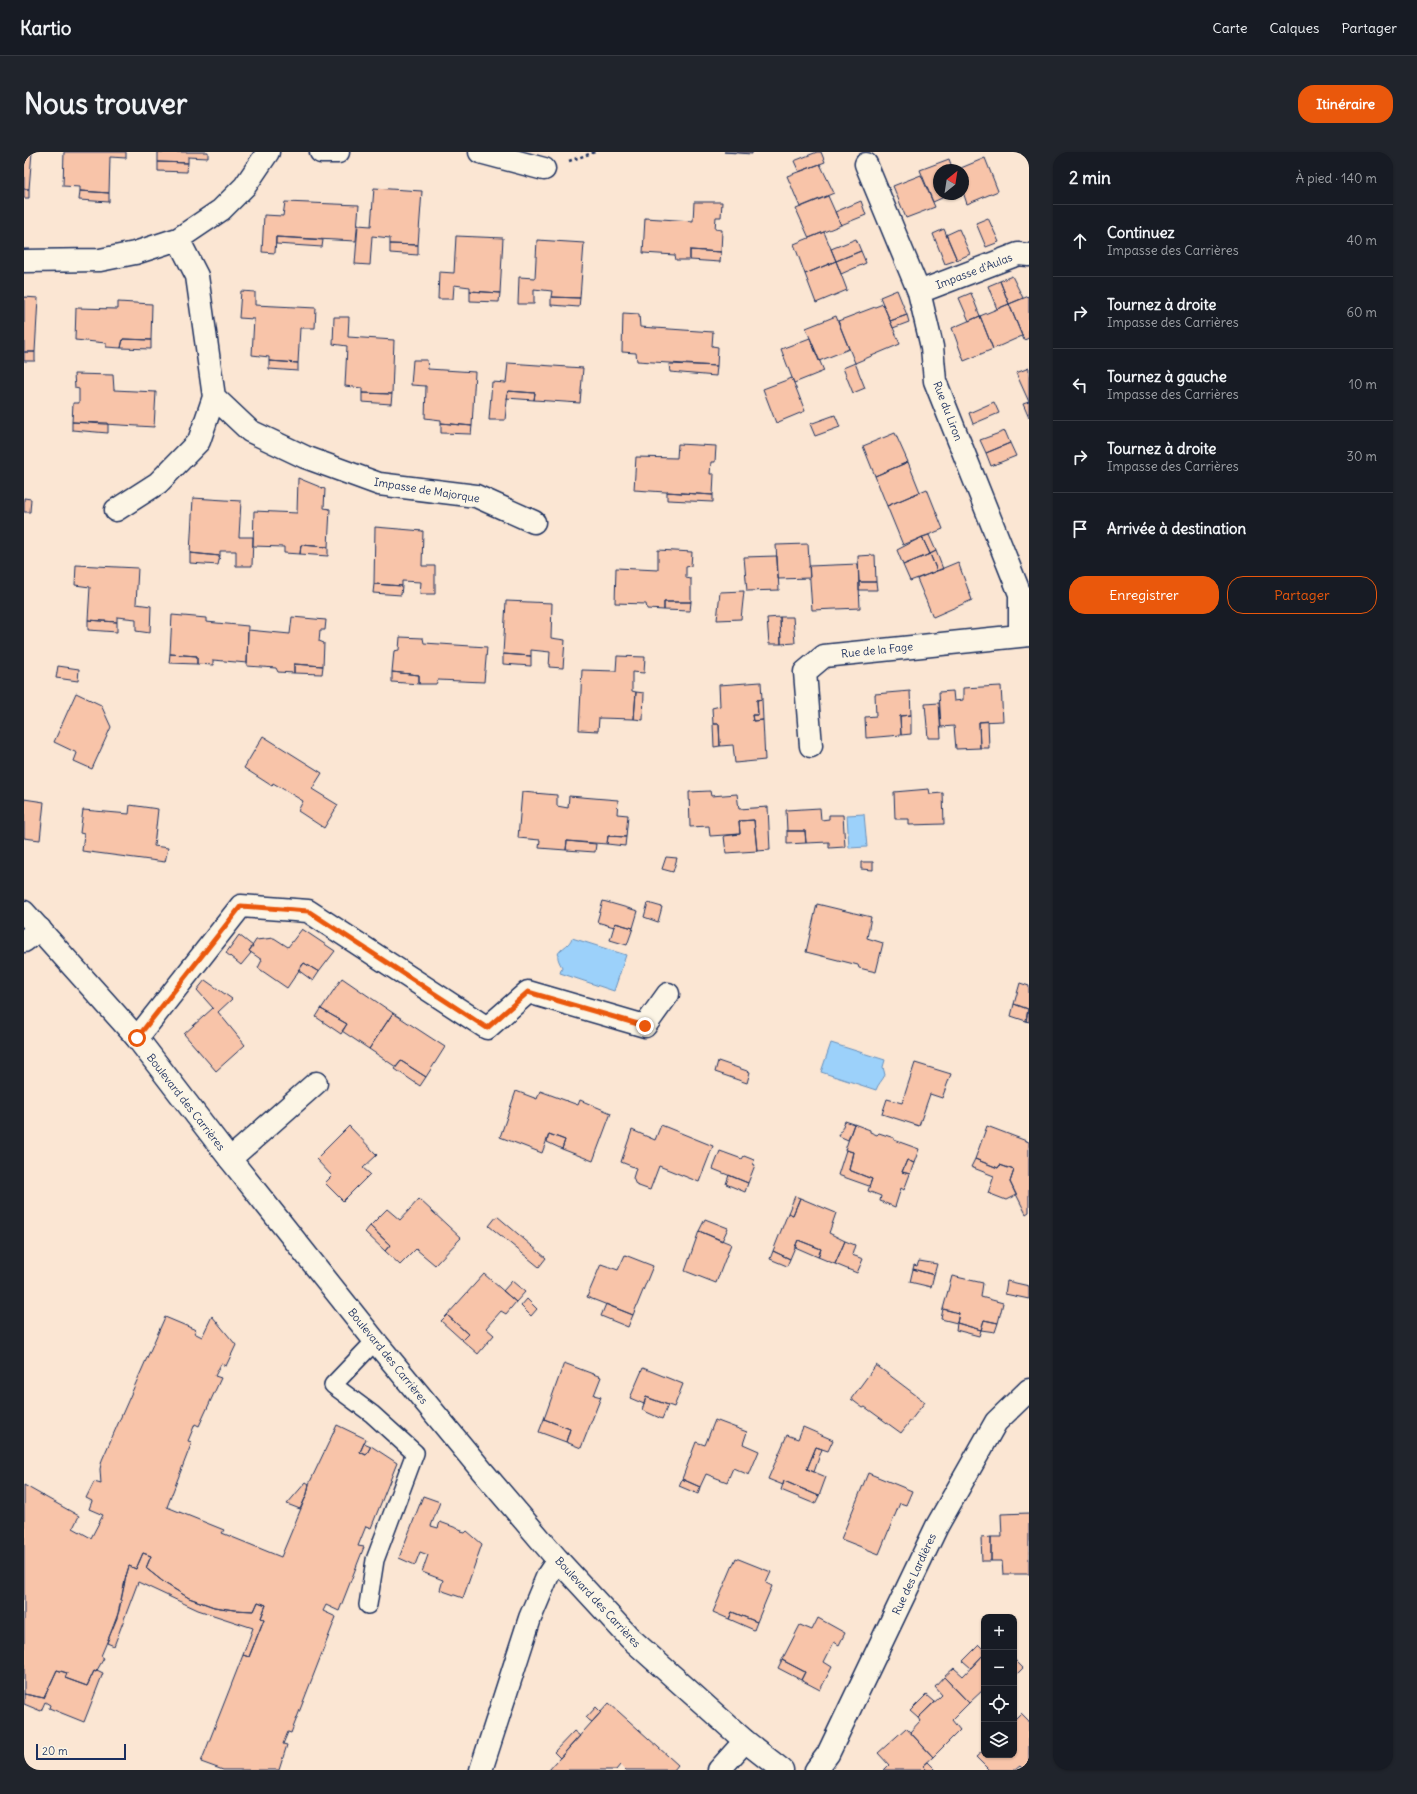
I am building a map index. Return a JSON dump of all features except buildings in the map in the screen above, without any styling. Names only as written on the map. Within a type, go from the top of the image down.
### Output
[{"type":"street","points":[[24,261],[100,260],[135,253],[178,239],[220,210],[245,186],[268,152]]},
{"type":"street","points":[[321,152],[338,152]]},
{"type":"street","points":[[480,152],[544,169]]},
{"type":"street","name":"Rue du Liron","points":[[866,164],[919,292],[932,347],[935,381],[1020,594],[1024,634]]},
{"type":"street","points":[[116,510],[158,483],[199,441],[214,397],[197,276],[178,239]]},
{"type":"street","name":"Impasse d'Aulas","points":[[919,292],[1018,254],[1029,255]]},
{"type":"street","name":"Impasse de Majorque","points":[[214,397],[250,432],[304,457],[379,484],[476,496],[534,522]]},
{"type":"street","name":"Rue de la Fage","points":[[811,746],[805,672],[824,656],[1024,634]]},
{"type":"street","points":[[137,1038],[241,906],[308,911],[487,1028],[528,992],[645,1026],[668,994]]},
{"type":"street","name":"Boulevard des Carrières","points":[[24,912],[32,935],[137,1038],[230,1159],[375,1341],[558,1560],[630,1638],[745,1741],[782,1770]]},
{"type":"street","points":[[230,1159],[316,1083]]},
{"type":"street","name":"Rue des Lardières","points":[[816,1770],[828,1754],[937,1526],[996,1422],[1029,1390]]},
{"type":"street","points":[[481,1770],[530,1618],[548,1575],[558,1560]]},
{"type":"street","points":[[719,1770],[745,1741]]},
{"type":"lane","points":[[368,1606],[375,1560],[415,1453],[372,1414],[333,1384],[375,1341]]},
{"type":"water","points":[[864,814],[867,847],[849,848],[847,815]]},
{"type":"water","points":[[572,938],[626,955],[614,991],[560,973],[562,967],[559,961],[559,953]]},
{"type":"water","points":[[831,1043],[885,1060],[883,1067],[885,1075],[876,1090],[821,1072]]},
{"type":"route","points":[[137,1038],[241,906],[308,911],[487,1028],[528,992],[645,1026]]}]
